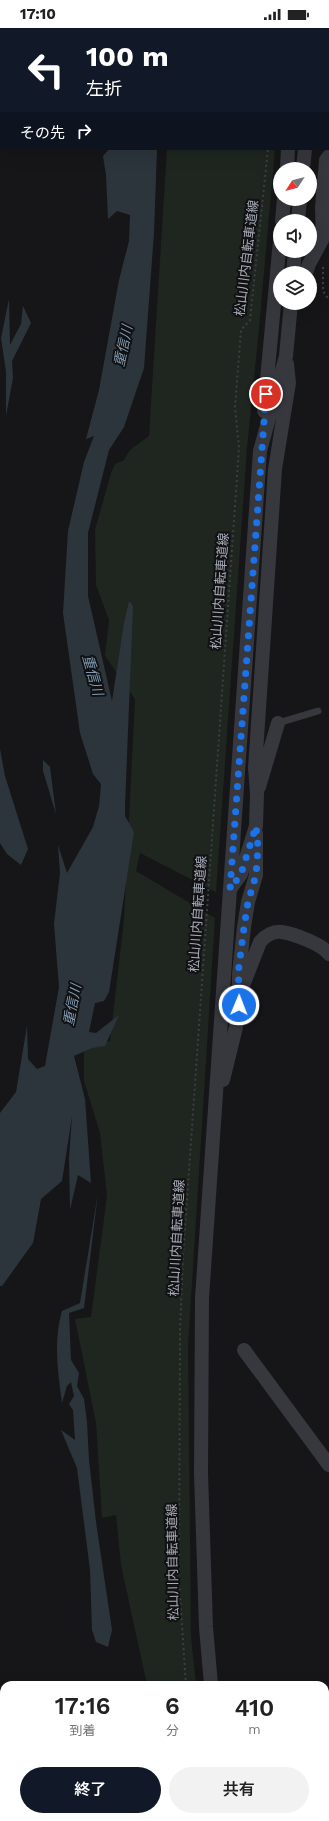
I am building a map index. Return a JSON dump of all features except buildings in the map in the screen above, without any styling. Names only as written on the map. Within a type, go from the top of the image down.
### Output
[{"type":"street","points":[[287,162],[288,150]]},
{"type":"street","points":[[304,162],[305,150]]},
{"type":"street","points":[[308,266],[326,237],[326,160],[329,156]]},
{"type":"street","points":[[211,1681],[206,1627],[201,1474],[202,1306],[260,451],[278,258]]},
{"type":"street","points":[[260,451],[286,356],[292,310]]},
{"type":"street","points":[[216,1094],[226,1073],[236,1028],[240,993],[238,974],[244,927],[248,902],[256,875],[258,847],[256,826],[257,793],[255,768],[276,469],[289,383],[286,356]]},
{"type":"street","points":[[257,793],[278,723]]},
{"type":"street","points":[[230,889],[241,874],[256,826]]},
{"type":"street","points":[[240,993],[255,951],[265,936],[281,932],[314,943],[326,950],[329,954]]},
{"type":"street","points":[[244,1350],[329,1465]]},
{"type":"lane","points":[[278,723],[318,711]]},
{"type":"path","name":"松山川内自転車道線","points":[[186,1681],[180,1581],[181,1301],[206,912],[239,448],[235,407],[241,330],[250,320],[268,150]]},
{"type":"path","points":[[323,261],[323,291],[329,300]]},
{"type":"shaded area","points":[[167,150],[275,150],[247,448],[216,892],[140,853],[136,871],[215,918],[188,1346],[191,1636],[196,1681],[146,1681],[121,1565],[116,1515],[102,1518],[96,1423],[75,1319],[91,1317],[107,1196],[100,1133],[84,1081],[84,1044],[110,1041],[124,920],[135,699],[105,656],[109,620],[96,585],[95,530],[111,473],[115,464],[124,460],[130,450],[149,436]]},
{"type":"water","name":"重信川","points":[[108,150],[157,150],[154,233],[144,368],[124,427],[109,450],[88,533],[88,596],[112,701],[124,623],[129,601],[133,606],[125,816],[134,832],[109,992],[104,1001],[95,1003],[89,1032],[96,1033],[119,1015],[105,1046],[92,1048],[74,1056],[85,1099],[91,1183],[78,1175],[70,1210],[69,1158],[72,1116],[62,1181],[41,1199],[33,1243],[2,1286],[0,1286],[0,1113],[16,1092],[27,1026],[28,1059],[37,1069],[45,1066],[59,987],[54,924],[60,873],[58,845],[67,873],[93,827],[99,806],[100,796],[101,784],[93,774],[80,733],[63,613],[68,531],[84,462],[94,436],[86,439],[99,390],[119,280],[129,241],[130,215],[117,211],[108,219],[106,175],[103,156]]},
{"type":"water","points":[[9,299],[10,345],[21,324],[23,306],[31,323],[12,361],[13,378],[6,416],[6,372],[1,338]]},
{"type":"water","points":[[0,749],[5,776],[28,849],[21,865],[7,854],[0,843]]},
{"type":"water","points":[[43,760],[50,767],[56,814],[43,771]]},
{"type":"water","points":[[98,1193],[84,1308],[69,1313],[71,1360],[79,1373],[77,1386],[84,1399],[96,1522],[112,1630],[108,1647],[96,1642],[92,1630],[90,1570],[77,1468],[61,1430],[75,1440],[73,1410],[69,1404],[74,1396],[71,1382],[67,1386],[62,1403],[57,1357],[59,1323],[62,1311],[80,1303]]},
{"type":"route","points":[[239,1005],[240,993],[238,974],[244,927],[248,902],[256,875],[258,847],[256,826],[241,874],[230,889],[260,451],[266,394]]}]
